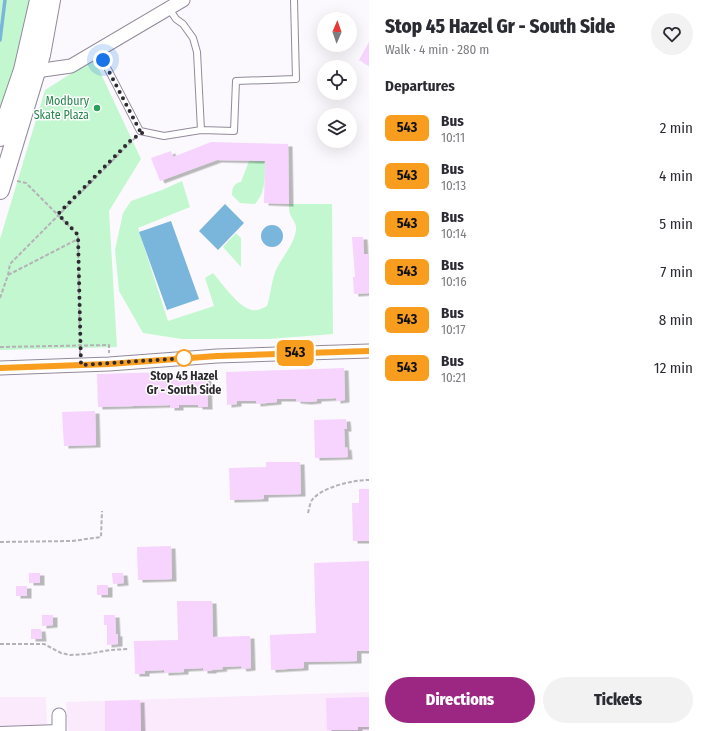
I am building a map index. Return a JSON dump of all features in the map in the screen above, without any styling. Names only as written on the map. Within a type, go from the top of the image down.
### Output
[{"type":"main road","points":[[2,184],[29,71],[39,0]]},
{"type":"main road","points":[[0,137],[29,71],[41,54],[51,0]]},
{"type":"street","points":[[29,71],[71,66],[168,7],[183,0]]},
{"type":"street","points":[[0,368],[109,364],[217,356],[369,351]]},
{"type":"street","points":[[59,715],[59,730]]},
{"type":"lane","points":[[98,50],[140,131],[164,136],[202,130],[234,131],[236,81],[296,79],[294,0]]},
{"type":"lane","points":[[168,7],[176,19],[183,24],[193,38],[197,52],[202,130]]},
{"type":"lane","points":[[0,730],[59,730]]},
{"type":"path","points":[[0,298],[10,264],[132,139],[144,132]]},
{"type":"path","points":[[2,184],[26,183],[78,235],[81,365]]},
{"type":"path","points":[[8,275],[78,239]]},
{"type":"path","points":[[0,347],[109,345],[109,364]]},
{"type":"path","points":[[308,513],[312,500],[332,487],[350,482],[369,480]]},
{"type":"path","points":[[0,542],[72,542],[101,537],[102,511]]},
{"type":"path","points":[[0,644],[44,644],[61,653],[70,655],[128,648]]},
{"type":"shaded area","points":[[369,692],[369,731],[68,731],[66,702]]},
{"type":"shaded area","points":[[0,697],[46,697],[47,731],[0,731]]},
{"type":"green space","points":[[0,0],[39,0],[0,137]]},
{"type":"green space","points":[[94,59],[141,159],[109,211],[117,347],[0,350],[0,239],[45,90]]},
{"type":"green space","points":[[249,161],[265,161],[265,178],[263,189],[255,204],[240,203],[232,195],[234,186],[241,182]]},
{"type":"green space","points":[[182,181],[190,207],[138,228],[168,321],[214,306],[205,278],[213,273],[239,303],[249,309],[254,310],[267,306],[276,270],[295,235],[296,228],[290,213],[289,204],[332,204],[333,334],[269,339],[182,339],[143,333],[119,291],[115,250],[123,213],[131,201]]},
{"type":"green space","points":[[236,233],[241,238],[241,267],[223,247]]},
{"type":"water","points":[[225,204],[244,223],[218,250],[199,231]]},
{"type":"water","points":[[171,221],[199,299],[167,310],[139,232]]},
{"type":"water","points":[[272,225],[280,228],[283,236],[280,244],[272,247],[264,244],[261,236],[264,228]]},
{"type":"building","points":[[369,42],[369,66],[359,60]]},
{"type":"building","points":[[211,142],[288,144],[289,204],[264,203],[265,161],[217,160],[160,181],[151,158],[171,151],[173,157]]},
{"type":"building","points":[[352,237],[363,237],[364,254],[369,254],[369,293],[354,294],[353,277],[355,277]]},
{"type":"building","points":[[344,368],[345,400],[336,401],[336,398],[317,399],[317,401],[307,402],[296,401],[296,399],[277,399],[277,402],[256,404],[256,401],[237,401],[237,404],[227,405],[226,372]]},
{"type":"building","points":[[168,372],[168,376],[207,375],[208,407],[198,407],[198,405],[179,405],[179,408],[170,408],[170,405],[98,407],[97,374]]},
{"type":"building","points":[[95,411],[96,445],[64,446],[62,412]]},
{"type":"building","points":[[346,419],[347,429],[344,429],[345,448],[347,447],[348,457],[315,458],[314,420]]},
{"type":"building","points":[[266,462],[300,462],[301,494],[264,495],[264,499],[230,500],[229,468],[266,467]]},
{"type":"building","points":[[359,489],[369,489],[369,541],[353,541],[352,503],[359,503]]},
{"type":"building","points":[[171,546],[172,579],[138,580],[137,547]]},
{"type":"building","points":[[369,561],[369,651],[357,651],[357,661],[304,662],[304,668],[271,670],[270,635],[316,633],[314,563]]},
{"type":"building","points":[[29,573],[40,573],[40,583],[29,583]]},
{"type":"building","points":[[112,573],[123,573],[124,583],[113,584]]},
{"type":"building","points":[[97,585],[108,585],[108,595],[97,595]]},
{"type":"building","points":[[16,586],[27,586],[27,596],[16,596]]},
{"type":"building","points":[[177,601],[212,601],[213,637],[250,636],[251,668],[242,669],[241,666],[222,667],[223,669],[212,671],[203,671],[203,668],[184,669],[184,672],[164,673],[164,670],[145,671],[145,674],[135,674],[134,641],[178,640]]},
{"type":"building","points":[[42,615],[53,615],[53,625],[42,626]]},
{"type":"building","points":[[104,615],[115,615],[118,644],[107,645],[107,625],[104,625]]},
{"type":"building","points":[[31,629],[41,629],[42,639],[31,639]]},
{"type":"building","points":[[369,697],[369,727],[358,727],[358,730],[327,730],[326,698]]},
{"type":"building","points":[[140,700],[141,731],[105,731],[105,701]]},
{"type":"waterway","points":[[0,40],[5,0]]},
{"type":"bus line","name":"543","points":[[0,368],[109,364],[217,356],[369,351]]},
{"type":"place","name":"Modbury Skate Plaza","points":[[97,108]]},
{"type":"place","name":"Stop 45 Hazel Gr - South Side","points":[[184,358]]},
{"type":"route","points":[[103,60],[140,131],[144,132],[132,139],[58,214],[78,235],[81,365],[186,358],[184,358]]}]
